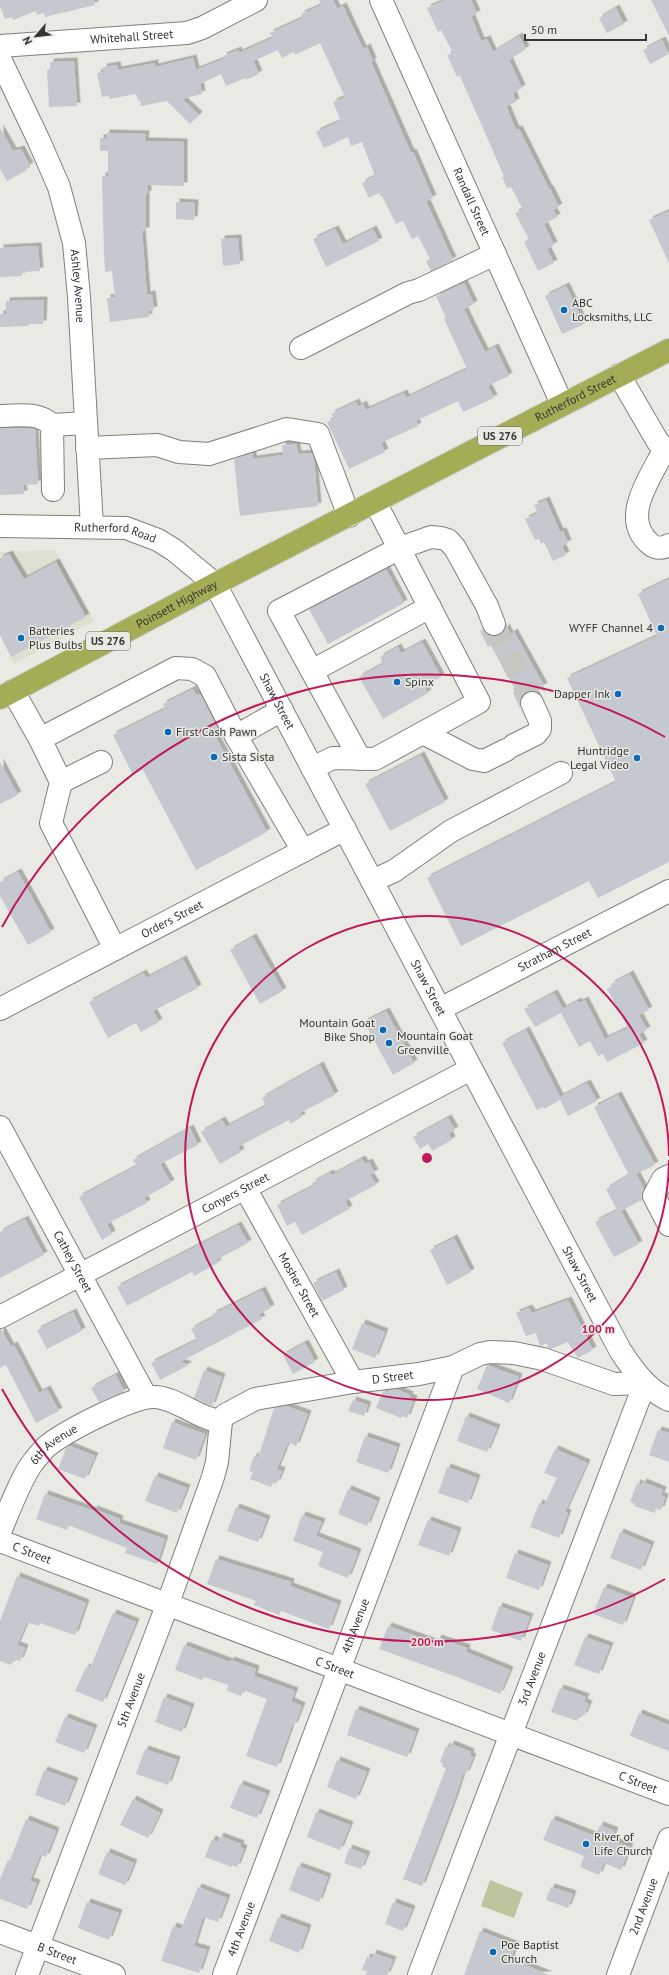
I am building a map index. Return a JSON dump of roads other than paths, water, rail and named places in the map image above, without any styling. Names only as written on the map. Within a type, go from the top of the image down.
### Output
[{"type":"highway","name":"Rutherford Street","points":[[341,520],[562,404],[669,350]]},
{"type":"highway","name":"Poinsett Highway","points":[[5,692],[341,520]]},
{"type":"street","name":"Whitehall Street","points":[[0,46],[187,33],[202,28],[256,0]]},
{"type":"street","name":"Randall Street","points":[[381,0],[562,404]]},
{"type":"street","name":"Ashley Avenue","points":[[0,59],[59,187],[67,212],[74,243],[92,527]]},
{"type":"street","points":[[301,348],[408,293],[419,290],[495,254]]},
{"type":"street","points":[[620,375],[633,401],[667,451],[639,501],[637,523],[644,539],[652,546],[659,548],[669,545]]},
{"type":"street","points":[[0,416],[35,415],[45,418],[52,425],[53,490]]},
{"type":"street","points":[[52,425],[86,423]]},
{"type":"street","points":[[87,448],[157,445],[179,452],[209,454],[287,429],[318,434],[341,520]]},
{"type":"street","points":[[312,768],[333,758],[375,759],[479,702],[375,502]]},
{"type":"street","name":"Rutherford Road","points":[[0,526],[126,528],[158,540],[188,561],[215,584]]},
{"type":"street","points":[[360,759],[279,611],[400,548],[431,537],[448,540],[455,548],[487,606],[494,624]]},
{"type":"street","name":"Shaw Street","points":[[215,584],[620,1350],[645,1383],[658,1394],[669,1400]]},
{"type":"street","points":[[312,671],[430,607]]},
{"type":"street","points":[[40,739],[176,668],[192,669],[204,676],[236,736],[303,851]]},
{"type":"street","points":[[5,692],[40,739],[61,782],[50,823],[115,949]]},
{"type":"street","points":[[423,733],[473,759],[484,761],[536,734],[540,729],[540,721],[532,703]]},
{"type":"street","points":[[236,736],[282,710]]},
{"type":"street","points":[[61,782],[101,762]]},
{"type":"street","points":[[372,881],[394,871],[451,831],[560,773]]},
{"type":"street","name":"Orders Street","points":[[0,1009],[345,829]]},
{"type":"street","name":"Stratham Street","points":[[440,1010],[666,898]]},
{"type":"street","name":"Conyers Street","points":[[0,1317],[472,1069]]},
{"type":"street","name":"Cathey Street","points":[[0,1127],[79,1276],[146,1397]]},
{"type":"street","points":[[669,1176],[663,1179],[654,1196],[669,1225]]},
{"type":"street","name":"Mosher Street","points":[[245,1188],[353,1382]]},
{"type":"street","name":"D Street","points":[[221,1421],[225,1414],[255,1399],[353,1382],[419,1374],[453,1367],[480,1354],[514,1353],[560,1365],[614,1384],[645,1383]]},
{"type":"street","name":"4th Avenue","points":[[224,1975],[453,1367]]},
{"type":"street","name":"3rd Avenue","points":[[419,1975],[645,1383]]},
{"type":"street","points":[[146,1397],[165,1398],[210,1420],[221,1421]]},
{"type":"street","name":"6th Avenue","points":[[0,1532],[29,1469],[46,1447],[65,1435],[119,1407],[146,1397]]},
{"type":"street","name":"5th Avenue","points":[[27,1975],[168,1603],[212,1478],[217,1462],[221,1421]]},
{"type":"street","name":"C Street","points":[[0,1541],[168,1603],[669,1794]]},
{"type":"street","name":"2nd Avenue","points":[[618,1975],[669,1839]]},
{"type":"street","name":"B Street","points":[[0,1932],[114,1975]]},
{"type":"tunnel","points":[[494,624],[532,703]]},
{"type":"place","name":"ABC Locksmiths, LLC","points":[[564,310]]},
{"type":"place","name":"WYFF Channel 4","points":[[661,628]]},
{"type":"place","name":"Batteries Plus Bulbs","points":[[21,638]]},
{"type":"place","name":"Spinx","points":[[397,682]]},
{"type":"place","name":"Dapper Ink","points":[[618,694]]},
{"type":"place","name":"First Cash Pawn","points":[[168,732]]},
{"type":"place","name":"Sista Sista","points":[[214,757]]},
{"type":"place","name":"Huntridge Legal Video","points":[[637,758]]},
{"type":"place","name":"Mountain Goat Bike Shop","points":[[383,1030]]},
{"type":"place","name":"Mountain Goat Greenville","points":[[389,1043]]},
{"type":"place","name":"River of Life Church","points":[[586,1844]]},
{"type":"place","name":"Poe Baptist Church","points":[[493,1952]]}]
